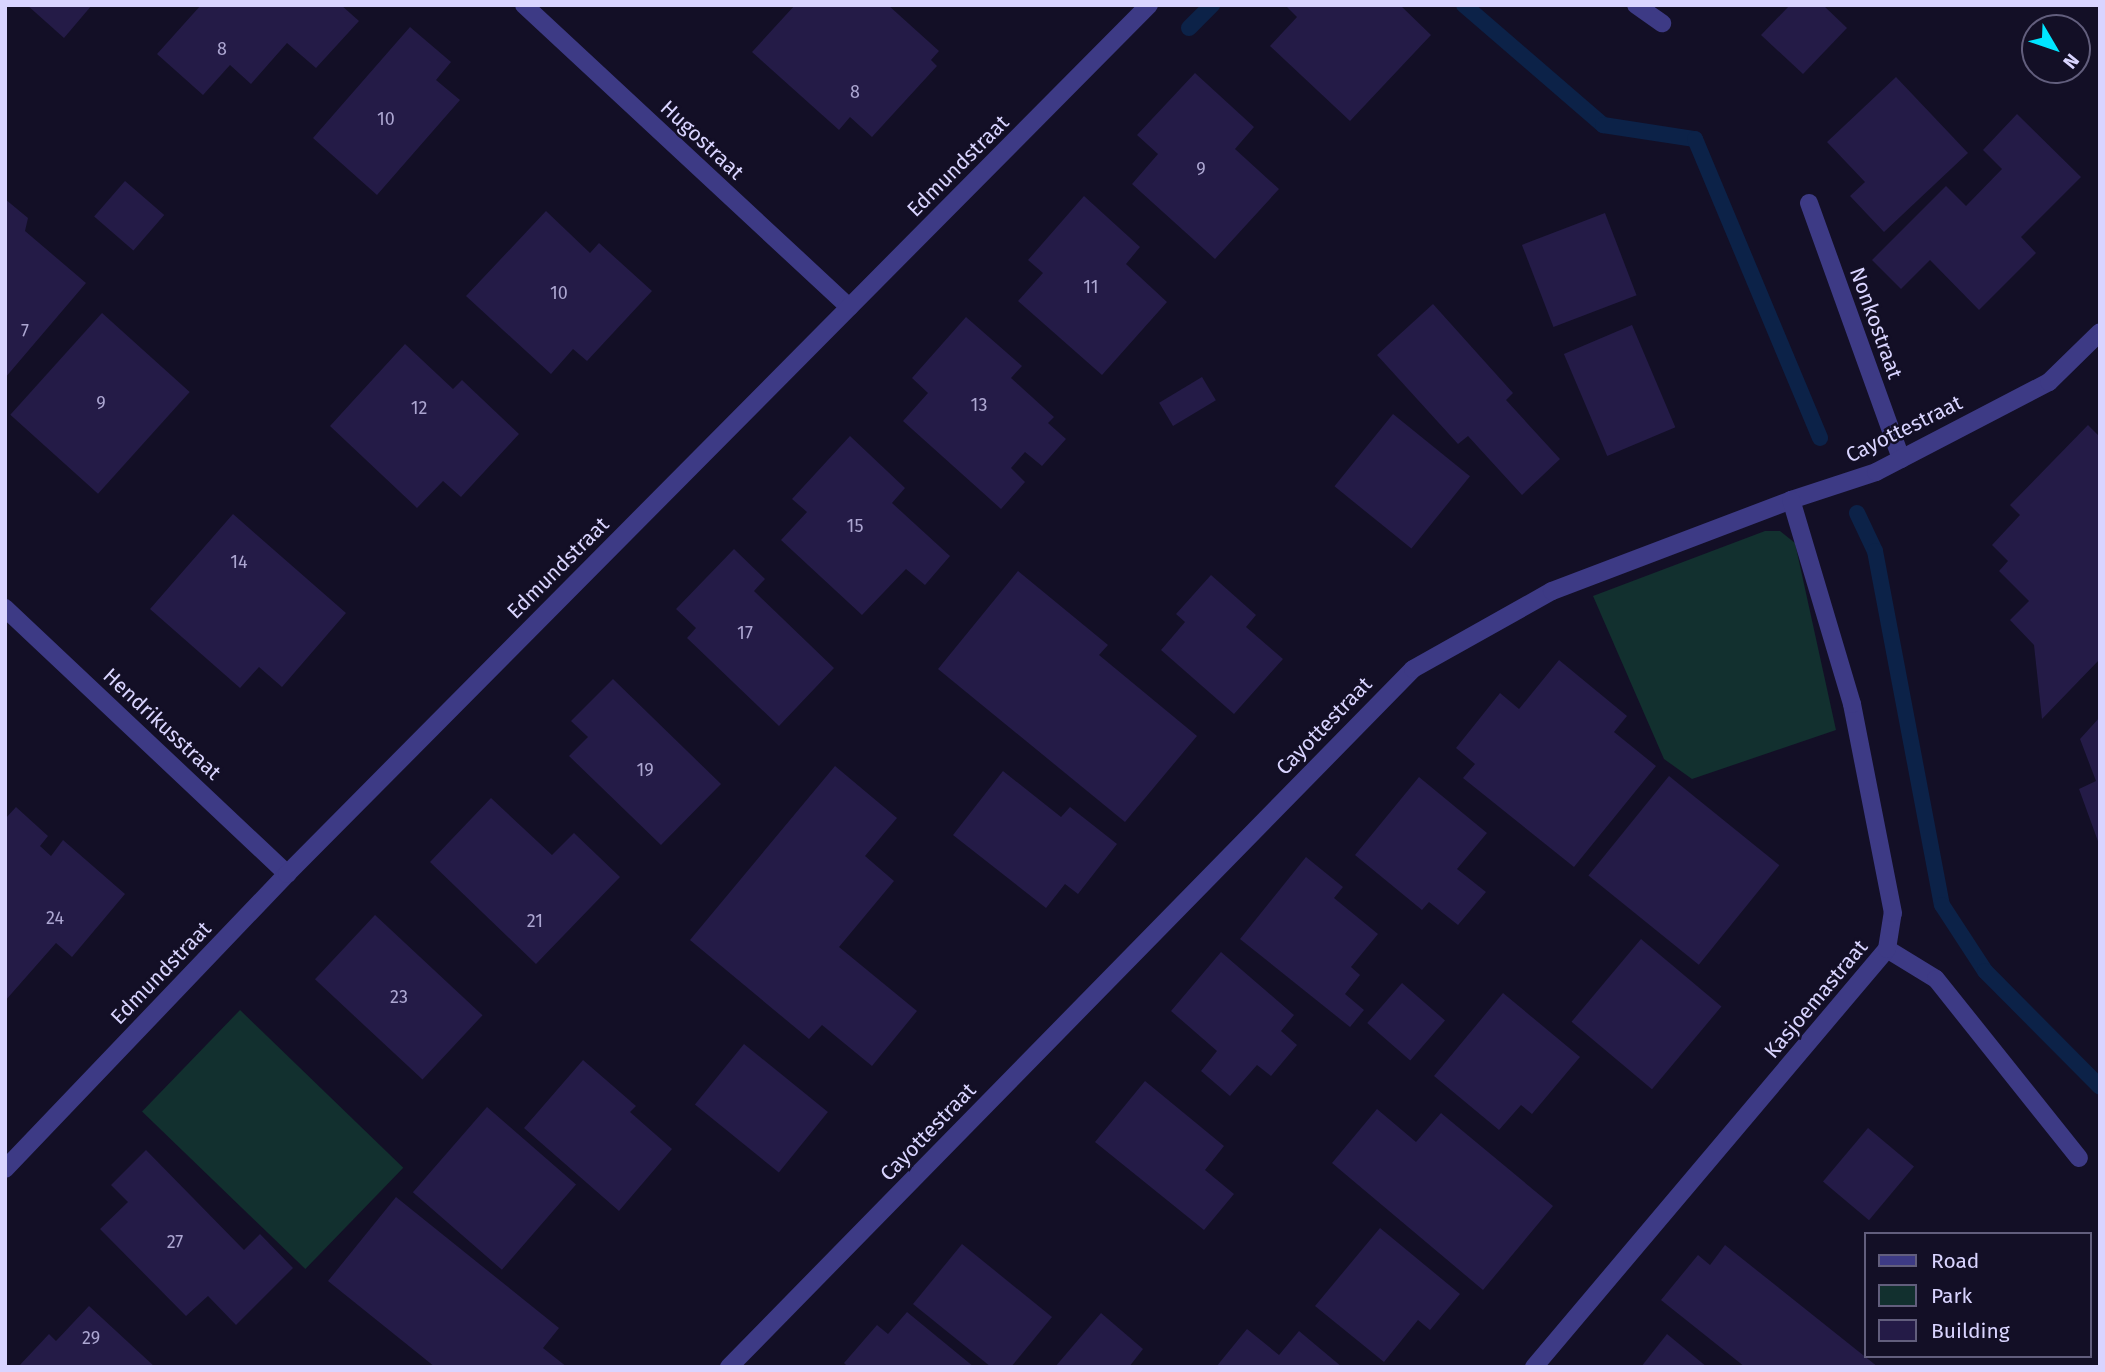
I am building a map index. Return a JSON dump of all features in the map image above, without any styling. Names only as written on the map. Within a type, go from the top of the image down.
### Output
[{"type":"street","name":"Hugostraat","points":[[524,5],[849,307]]},
{"type":"street","name":"Edmundstraat","points":[[5,1169],[287,874],[1149,5]]},
{"type":"street","points":[[1636,5],[1662,23]]},
{"type":"street","name":"Nonkostraat","points":[[1809,202],[1901,459]]},
{"type":"street","name":"Cayottestraat","points":[[729,1367],[1413,668],[1552,591],[1791,500],[1876,472],[2049,382],[2100,332]]},
{"type":"street","name":"Kasjoemastraat","points":[[1534,1367],[1887,949],[1893,913],[1852,704],[1791,500]]},
{"type":"street","name":"Hendrikusstraat","points":[[5,608],[287,874]]},
{"type":"street","points":[[1887,949],[1936,979],[2080,1158]]},
{"type":"green space","points":[[1765,531],[1780,531],[1795,543],[1836,730],[1692,779],[1664,759],[1593,596]]},
{"type":"green space","points":[[240,1010],[403,1168],[305,1269],[142,1111]]},
{"type":"building","points":[[27,5],[92,5],[64,38]]},
{"type":"building","points":[[201,5],[341,5],[359,21],[316,68],[287,43],[251,84],[230,65],[203,95],[157,54]]},
{"type":"building","points":[[795,5],[888,5],[939,51],[931,60],[937,66],[872,137],[850,117],[839,130],[752,52]]},
{"type":"building","points":[[1285,5],[1400,5],[1431,35],[1350,121],[1270,46],[1297,17]]},
{"type":"building","points":[[1790,5],[1823,5],[1847,28],[1803,74],[1761,35]]},
{"type":"building","points":[[410,27],[451,62],[436,80],[460,100],[377,195],[313,138]]},
{"type":"building","points":[[1195,73],[1254,127],[1235,149],[1279,189],[1215,259],[1132,184],[1158,154],[1137,135]]},
{"type":"building","points":[[1896,77],[1968,153],[1884,232],[1850,196],[1865,182],[1827,142]]},
{"type":"building","points":[[2017,114],[2081,177],[2021,237],[2036,253],[1979,310],[1930,260],[1901,289],[1872,260],[1946,186],[1966,206],[2002,169],[1983,150]]},
{"type":"building","points":[[125,181],[164,215],[133,251],[94,216]]},
{"type":"building","points":[[1084,196],[1140,247],[1126,264],[1167,302],[1102,375],[1018,301],[1043,273],[1028,260]]},
{"type":"building","points":[[5,199],[28,218],[25,231],[86,283],[5,378]]},
{"type":"building","points":[[546,211],[590,253],[599,243],[652,291],[587,361],[573,349],[551,374],[466,296]]},
{"type":"building","points":[[1605,213],[1637,295],[1553,327],[1522,245]]},
{"type":"building","points":[[1433,304],[1513,393],[1506,400],[1560,459],[1522,495],[1468,436],[1458,444],[1377,355]]},
{"type":"building","points":[[102,313],[190,392],[98,494],[10,415]]},
{"type":"building","points":[[966,317],[1022,366],[1011,378],[1054,417],[1048,423],[1066,439],[1042,466],[1025,452],[1011,468],[1025,482],[1001,509],[903,421],[928,393],[912,378]]},
{"type":"building","points":[[1632,325],[1675,427],[1607,456],[1564,354]]},
{"type":"building","points":[[405,344],[453,389],[462,380],[519,434],[461,497],[443,481],[417,508],[330,426]]},
{"type":"building","points":[[1202,377],[1216,400],[1173,426],[1159,403]]},
{"type":"building","points":[[1393,414],[1470,476],[1411,549],[1334,486]]},
{"type":"building","points":[[2088,425],[2100,437],[2100,659],[2042,719],[2034,645],[2010,620],[2029,601],[1999,571],[2008,561],[1992,545],[2020,515],[2010,505]]},
{"type":"building","points":[[850,436],[905,488],[892,503],[950,556],[925,585],[906,569],[862,615],[781,540],[807,512],[792,499]]},
{"type":"building","points":[[233,514],[346,613],[282,687],[259,667],[240,688],[150,609]]},
{"type":"building","points":[[734,549],[765,579],[754,591],[834,668],[779,726],[687,638],[696,628],[676,609]]},
{"type":"building","points":[[1018,571],[1108,645],[1099,655],[1197,736],[1125,822],[938,669]]},
{"type":"building","points":[[1211,575],[1256,615],[1246,627],[1283,659],[1234,714],[1161,650],[1185,622],[1176,614]]},
{"type":"building","points":[[1559,660],[1627,716],[1614,732],[1656,766],[1574,867],[1463,778],[1475,764],[1456,748],[1500,693],[1519,709]]},
{"type":"building","points":[[613,679],[721,784],[661,845],[569,756],[588,737],[571,721]]},
{"type":"building","points":[[2100,717],[2099,844],[2079,789],[2096,781],[2080,739]]},
{"type":"building","points":[[835,766],[897,818],[865,856],[894,881],[839,947],[917,1011],[872,1066],[822,1025],[809,1039],[690,940]]},
{"type":"building","points":[[1003,771],[1061,817],[1070,807],[1117,844],[1078,894],[1065,884],[1046,908],[953,835]]},
{"type":"building","points":[[1669,776],[1779,865],[1699,965],[1588,875]]},
{"type":"building","points":[[1419,777],[1487,833],[1457,869],[1486,892],[1458,925],[1429,902],[1422,910],[1355,855]]},
{"type":"building","points":[[491,798],[552,855],[574,833],[620,877],[536,964],[430,862]]},
{"type":"building","points":[[16,807],[48,836],[40,846],[51,856],[63,840],[125,894],[72,957],[56,943],[5,1001],[5,819]]},
{"type":"building","points":[[1306,857],[1343,887],[1334,898],[1378,934],[1351,967],[1360,975],[1345,994],[1364,1010],[1350,1027],[1240,939]]},
{"type":"building","points":[[375,915],[483,1015],[422,1080],[315,979]]},
{"type":"building","points":[[1641,939],[1721,1006],[1652,1089],[1572,1022]]},
{"type":"building","points":[[1221,952],[1294,1015],[1281,1031],[1297,1045],[1271,1076],[1257,1065],[1230,1096],[1201,1071],[1217,1051],[1171,1011]]},
{"type":"building","points":[[1402,983],[1445,1020],[1410,1060],[1367,1023]]},
{"type":"building","points":[[1503,993],[1580,1057],[1532,1114],[1521,1105],[1499,1130],[1434,1076]]},
{"type":"building","points":[[744,1044],[828,1112],[779,1173],[695,1105]]},
{"type":"building","points":[[583,1060],[636,1106],[630,1112],[672,1149],[619,1211],[524,1128]]},
{"type":"building","points":[[1145,1081],[1224,1146],[1205,1170],[1234,1194],[1204,1230],[1095,1142]]},
{"type":"building","points":[[487,1107],[576,1184],[502,1270],[413,1192]]},
{"type":"building","points":[[1377,1109],[1416,1142],[1441,1113],[1553,1206],[1483,1290],[1332,1163]]},
{"type":"building","points":[[1868,1128],[1914,1167],[1869,1220],[1823,1182]]},
{"type":"building","points":[[146,1150],[244,1250],[260,1234],[293,1268],[236,1325],[208,1296],[186,1316],[100,1229],[128,1202],[111,1185]]},
{"type":"building","points":[[396,1197],[559,1328],[543,1348],[567,1367],[435,1367],[328,1281]]},
{"type":"building","points":[[1380,1228],[1460,1294],[1430,1330],[1418,1320],[1384,1362],[1315,1306]]},
{"type":"building","points":[[962,1244],[1052,1317],[1011,1367],[991,1367],[913,1304]]},
{"type":"building","points":[[1725,1245],[1878,1367],[1745,1367],[1661,1300],[1698,1255],[1710,1265]]},
{"type":"building","points":[[89,1306],[155,1367],[18,1367],[49,1334],[56,1341]]},
{"type":"building","points":[[907,1312],[974,1367],[848,1367],[844,1363],[877,1325],[888,1334]]},
{"type":"building","points":[[1101,1313],[1143,1349],[1129,1367],[1055,1367]]},
{"type":"building","points":[[1247,1329],[1279,1355],[1299,1331],[1342,1367],[1216,1367]]},
{"type":"building","points":[[1667,1334],[1707,1367],[1641,1367]]},
{"type":"waterway","points":[[1189,28],[1212,5]]},
{"type":"waterway","points":[[1464,5],[1603,125],[1695,139],[1820,438]]},
{"type":"waterway","points":[[1857,513],[1875,551],[1942,905],[1985,971],[2100,1087]]}]
